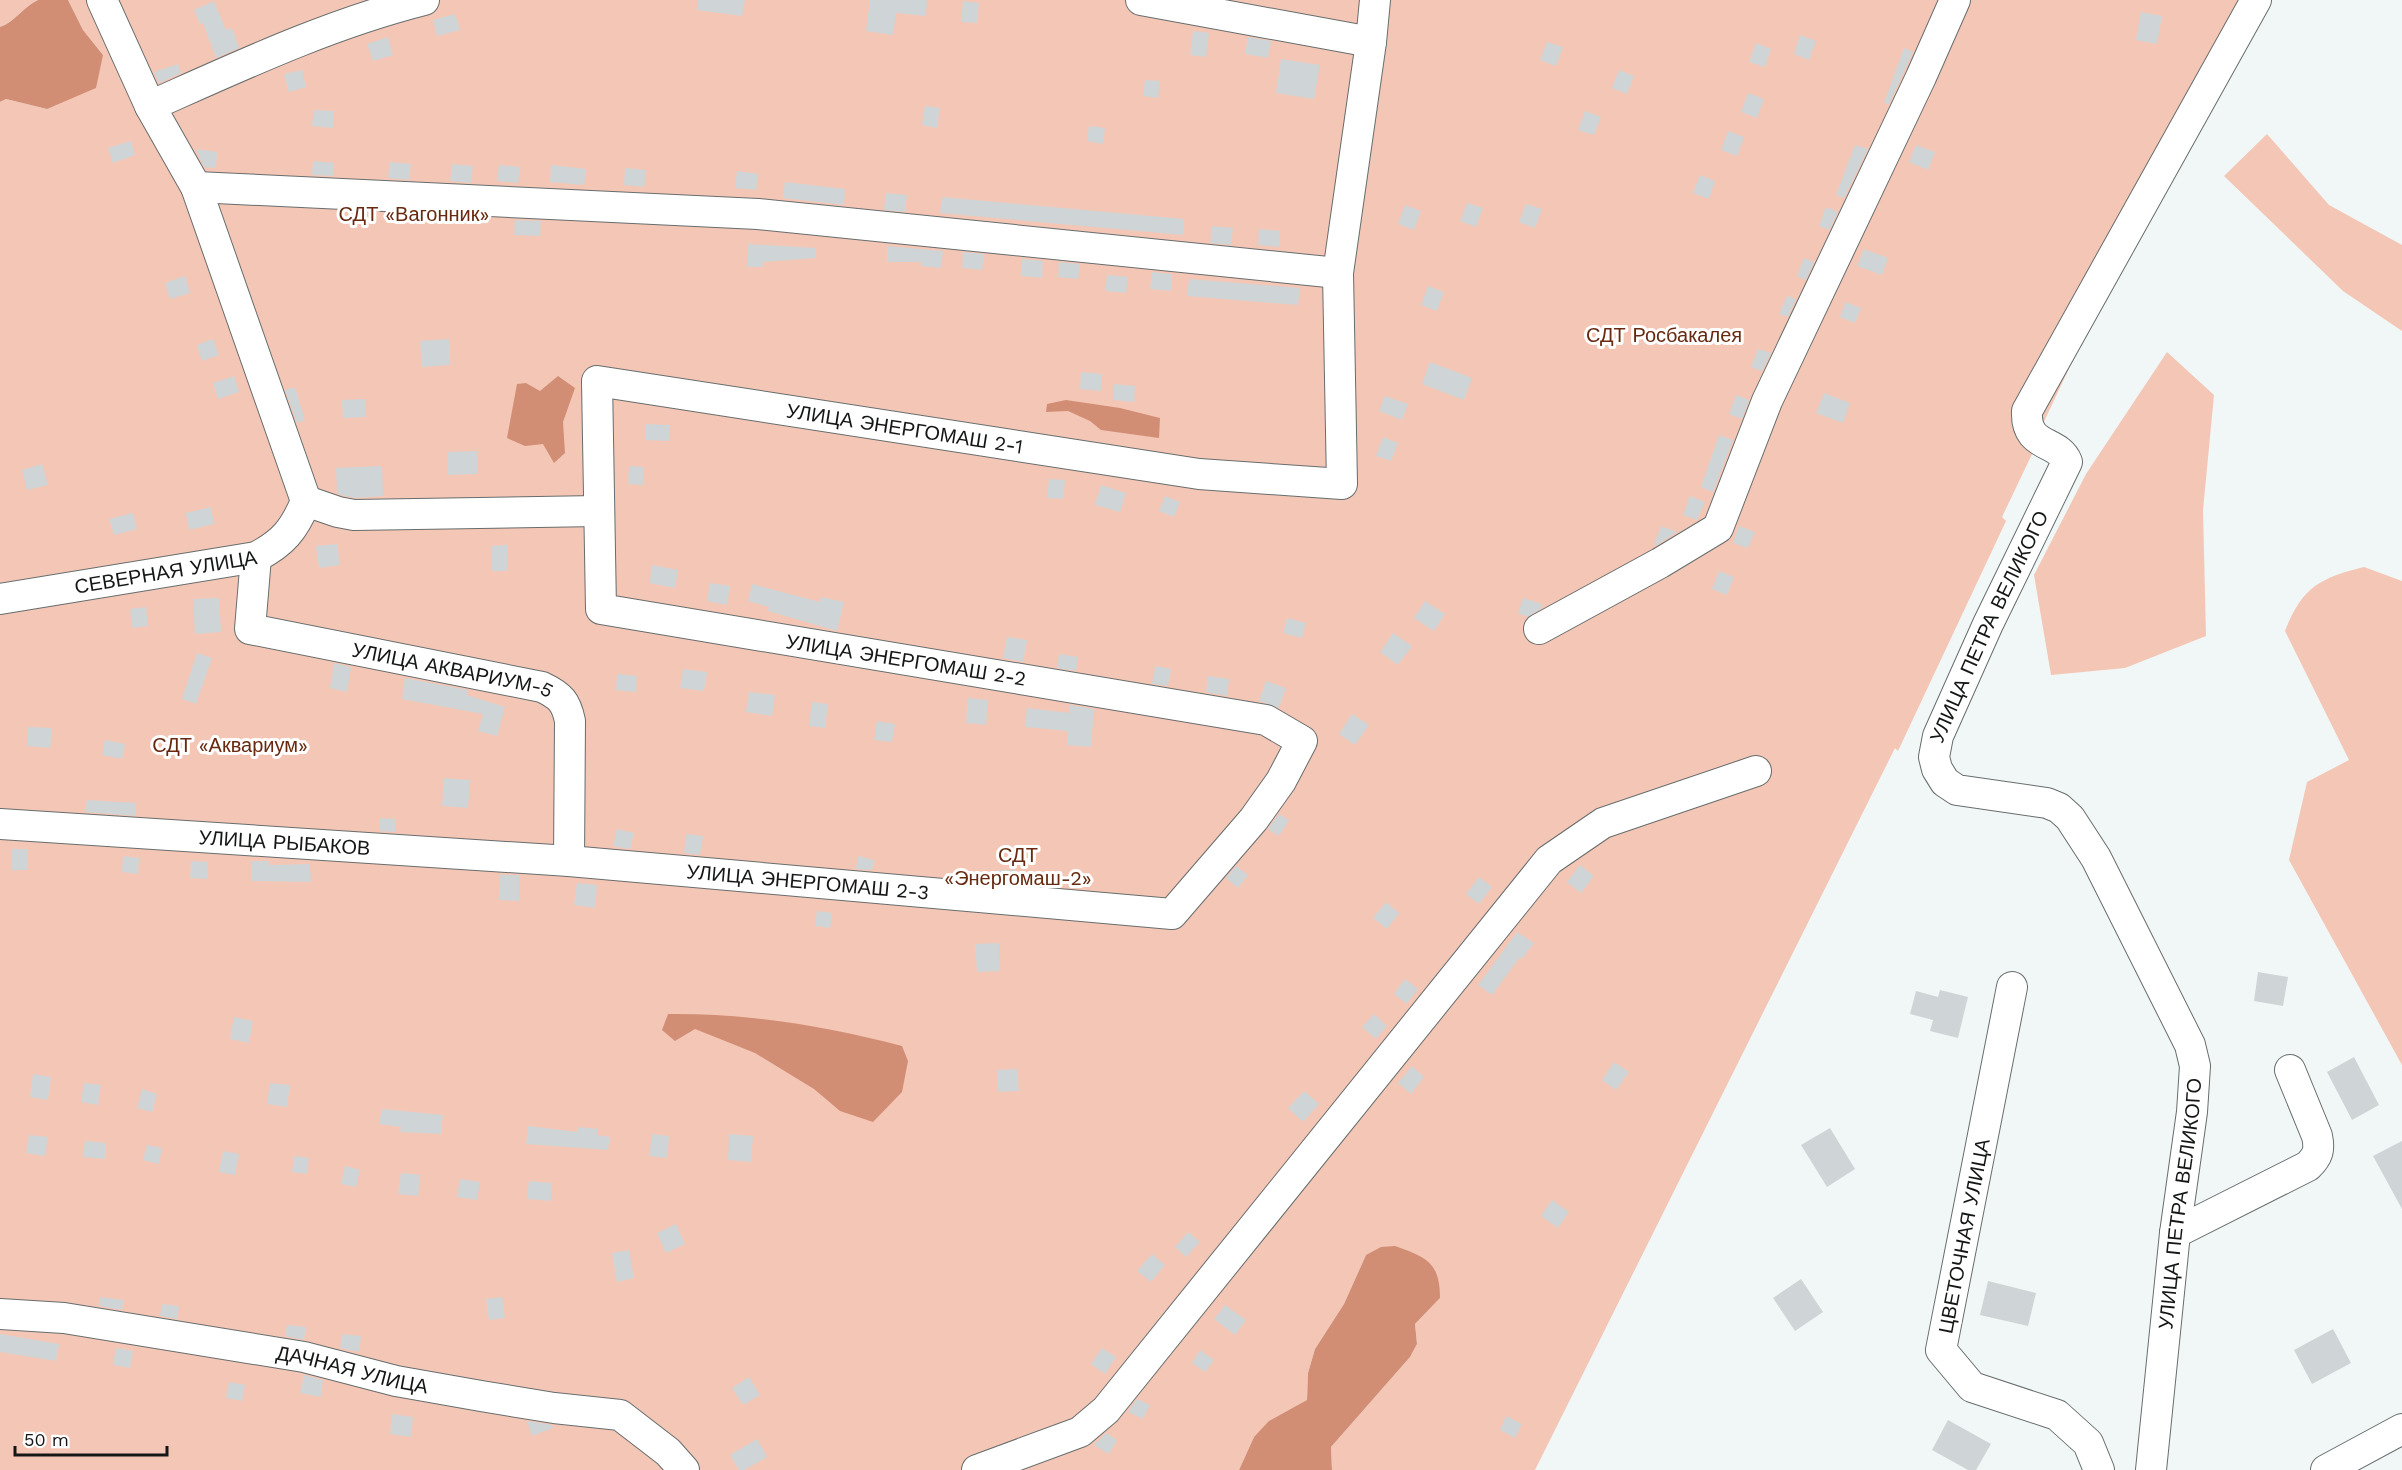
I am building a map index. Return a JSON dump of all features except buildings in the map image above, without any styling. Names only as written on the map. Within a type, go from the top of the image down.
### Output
[{"type":"street","points":[[102,0],[150,106],[196,187],[306,501],[338,512],[354,514],[598,512]]},
{"type":"street","points":[[150,106],[273,51],[373,13],[424,0]]},
{"type":"street","points":[[1141,0],[1371,42]]},
{"type":"street","points":[[196,187],[758,214],[1338,273],[1375,0]]},
{"type":"street","points":[[1539,629],[1660,563],[1718,528],[1767,401],[1921,77],[1954,0]]},
{"type":"street","name":"УЛИЦА ПЕТРА ВЕЛИКОГО","points":[[2151,1470],[2175,1233],[2192,1112],[2195,1066],[2190,1045],[2105,876],[2070,818],[2059,808],[2047,803],[1957,790],[1945,782],[1936,769],[1934,757],[1938,736],[1988,624],[2067,462],[2064,455],[2041,442],[2034,435],[2026,423],[2027,411],[2256,0]]},
{"type":"street","name":"УЛИЦА ЭНЕРГОМАШ 2-1","points":[[598,512],[597,381],[1199,474],[1342,484],[1338,273]]},
{"type":"street","name":"СЕВЕРНАЯ УЛИЦА","points":[[0,599],[256,557],[276,547],[291,531],[306,501]]},
{"type":"street","name":"УЛИЦА ЭНЕРГОМАШ 2-2","points":[[598,512],[601,609],[1266,720],[1302,741],[1281,781],[1254,819]]},
{"type":"street","name":"УЛИЦА АКВАРИУМ-5","points":[[256,557],[250,629],[543,687],[567,705],[570,722],[569,861]]},
{"type":"street","points":[[977,1470],[1080,1432],[1106,1410],[1549,860],[1604,823],[1756,771]]},
{"type":"street","name":"УЛИЦА ЭНЕРГОМАШ 2-3","points":[[569,861],[1172,914],[1254,819]]},
{"type":"street","name":"УЛИЦА РЫБАКОВ","points":[[0,824],[569,861]]},
{"type":"street","name":"ЦВЕТОЧНАЯ УЛИЦА","points":[[2012,987],[1941,1350],[1972,1387],[2057,1415],[2088,1443],[2099,1470]]},
{"type":"street","points":[[2175,1233],[2308,1166],[2316,1157],[2320,1147],[2317,1136],[2290,1070]]},
{"type":"street","name":"ДАЧНАЯ УЛИЦА","points":[[0,1314],[64,1318],[304,1357],[396,1381],[554,1408],[620,1415],[668,1452],[684,1470]]},
{"type":"street","points":[[2326,1470],[2402,1429]]},
{"type":"green space","points":[[0,0],[38,0],[0,27]]},
{"type":"green space","points":[[68,0],[2242,0],[2034,443],[2034,450],[2002,517],[2006,521],[1898,751],[1895,748],[1535,1470],[1332,1470],[1331,1447],[1410,1357],[1417,1344],[1415,1324],[1440,1298],[1366,1255],[1344,1304],[1315,1349],[1308,1373],[1307,1401],[1254,1437],[1239,1470],[0,1470],[0,102],[6,99],[47,109],[103,55],[83,30]]},
{"type":"green space","points":[[2267,134],[2329,205],[2402,245],[2402,331],[2343,291],[2224,176]]},
{"type":"green space","points":[[2167,352],[2214,395],[2203,510],[2206,636],[2125,668],[2051,675],[2034,575],[2086,474]]},
{"type":"green space","points":[[2364,567],[2402,581],[2402,1065],[2289,860],[2307,782],[2349,760],[2285,631],[2298,604],[2314,587],[2335,575]]},
{"type":"shaded area","points":[[38,0],[68,0],[83,30],[103,55],[96,88],[47,109],[6,99],[0,102],[0,27]]},
{"type":"shaded area","points":[[558,376],[575,388],[563,422],[565,453],[554,463],[543,444],[525,446],[507,438],[517,384],[526,383],[540,391]]},
{"type":"shaded area","points":[[1066,400],[1120,408],[1160,418],[1159,438],[1101,430],[1090,421],[1068,411],[1046,412],[1047,404]]},
{"type":"shaded area","points":[[668,1014],[757,1018],[844,1032],[902,1046],[908,1061],[902,1092],[873,1122],[840,1111],[814,1089],[755,1053],[695,1029],[675,1041],[662,1030]]},
{"type":"shaded area","points":[[1395,1246],[1429,1263],[1437,1276],[1440,1298],[1415,1324],[1417,1344],[1410,1357],[1331,1447],[1332,1470],[1239,1470],[1254,1437],[1269,1421],[1307,1400],[1308,1373],[1315,1349],[1344,1304],[1366,1255],[1381,1247]]},
{"type":"park label","name":"СДТ «Вагонник»","points":[[414,214]]},
{"type":"park label","name":"СДТ Росбакалея","points":[[1664,335]]},
{"type":"park label","name":"СДТ «Аквариум»","points":[[230,745]]},
{"type":"park label","name":"СДТ «Энергомаш-2»","points":[[1018,866]]}]
